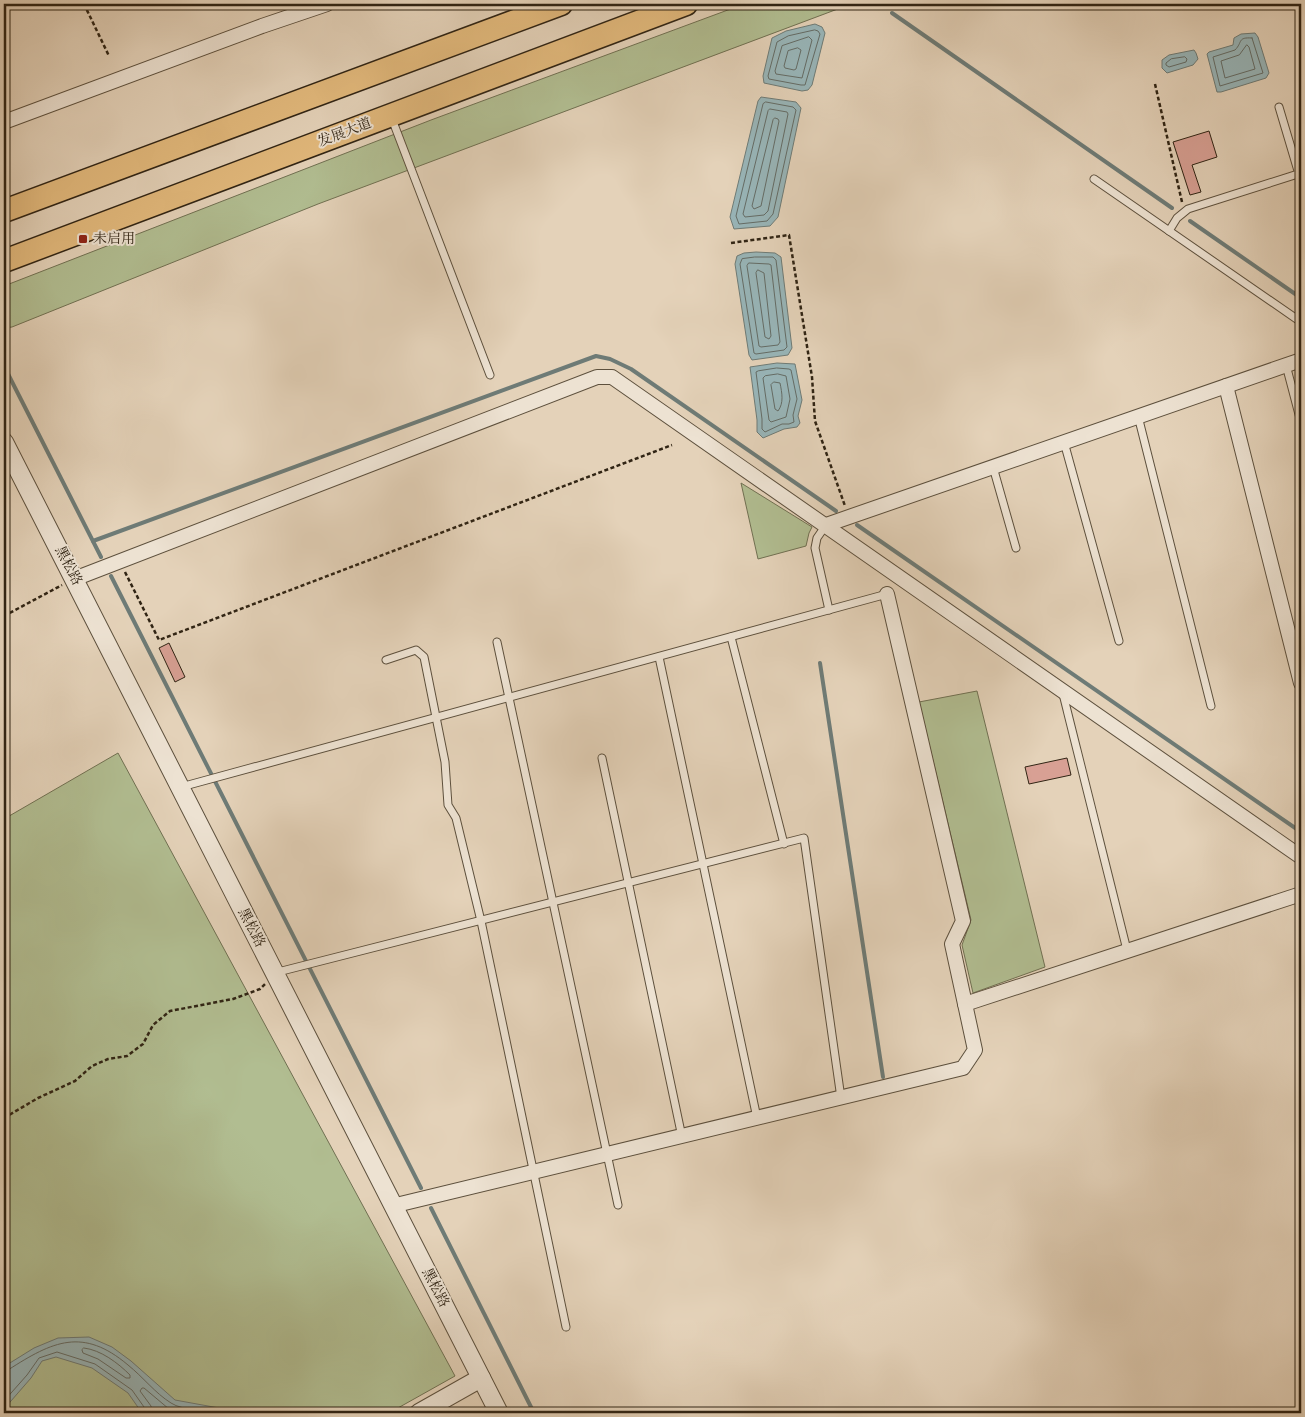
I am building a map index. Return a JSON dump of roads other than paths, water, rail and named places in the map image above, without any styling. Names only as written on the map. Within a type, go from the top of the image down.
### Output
[{"type":"main road","points":[[4,211],[561,4]]},
{"type":"main road","name":"发展大道","points":[[4,261],[686,4]]},
{"type":"street","points":[[4,122],[262,26],[327,4]]},
{"type":"street","points":[[826,525],[1301,360]]},
{"type":"street","points":[[74,579],[597,377],[612,377],[1301,856]]},
{"type":"street","points":[[1226,386],[1301,683]]},
{"type":"street","name":"黑松路","points":[[4,442],[499,1413]]},
{"type":"street","points":[[392,1206],[963,1068],[975,1050],[952,944],[963,921],[887,594]]},
{"type":"street","points":[[964,1004],[1301,894]]},
{"type":"street","points":[[419,1413],[481,1378]]},
{"type":"lane","points":[[1169,231],[1184,211],[1300,176],[1279,107]]},
{"type":"lane","points":[[390,115],[490,375]]},
{"type":"lane","points":[[1094,179],[1301,322]]},
{"type":"lane","points":[[1286,365],[1301,422]]},
{"type":"lane","points":[[1138,416],[1211,706]]},
{"type":"lane","points":[[1064,442],[1119,641]]},
{"type":"lane","points":[[993,467],[1016,548]]},
{"type":"lane","points":[[826,525],[817,538],[815,548],[829,610]]},
{"type":"lane","points":[[180,787],[887,594]]},
{"type":"lane","points":[[731,637],[784,844]]},
{"type":"lane","points":[[497,642],[618,1205]]},
{"type":"lane","points":[[386,660],[416,650],[424,657],[445,762],[448,806],[456,818],[481,921],[566,1327]]},
{"type":"lane","points":[[659,657],[757,1118]]},
{"type":"lane","points":[[1062,690],[1127,950]]},
{"type":"lane","points":[[602,758],[682,1136]]},
{"type":"lane","points":[[274,973],[804,838],[841,1098]]},
{"type":"water","points":[[815,24],[822,27],[825,33],[812,85],[808,90],[802,91],[764,83],[763,76],[772,38],[786,31]]},
{"type":"water","points":[[1255,33],[1258,37],[1269,73],[1266,78],[1217,92],[1207,54],[1233,45],[1234,38],[1241,34]]},
{"type":"water","points":[[1194,50],[1198,59],[1193,65],[1167,73],[1162,68],[1162,60],[1169,55]]},
{"type":"water","points":[[761,97],[796,102],[801,108],[778,217],[770,226],[734,229],[730,217],[758,101]]},
{"type":"water","points":[[756,252],[775,253],[781,257],[792,348],[788,355],[752,360],[749,355],[735,264],[737,256]]},
{"type":"water","points":[[777,363],[795,364],[802,400],[798,416],[800,423],[797,427],[784,429],[763,438],[757,432],[750,367]]},
{"type":"water","points":[[89,1337],[112,1347],[131,1361],[175,1400],[219,1408],[232,1413],[142,1413],[128,1393],[92,1368],[56,1357],[42,1361],[31,1378],[4,1409],[5,1366],[34,1348],[58,1338]]},
{"type":"waterway","points":[[892,13],[1172,208]]},
{"type":"waterway","points":[[1190,221],[1301,298]]},
{"type":"waterway","points":[[93,541],[596,356],[610,359],[631,369],[836,511]]},
{"type":"waterway","points":[[4,366],[101,557]]},
{"type":"waterway","points":[[857,525],[1301,832]]},
{"type":"waterway","points":[[111,576],[421,1188]]},
{"type":"waterway","points":[[820,663],[883,1077]]},
{"type":"waterway","points":[[431,1208],[534,1413]]},
{"type":"place","name":"未启用","points":[[83,239]]}]
